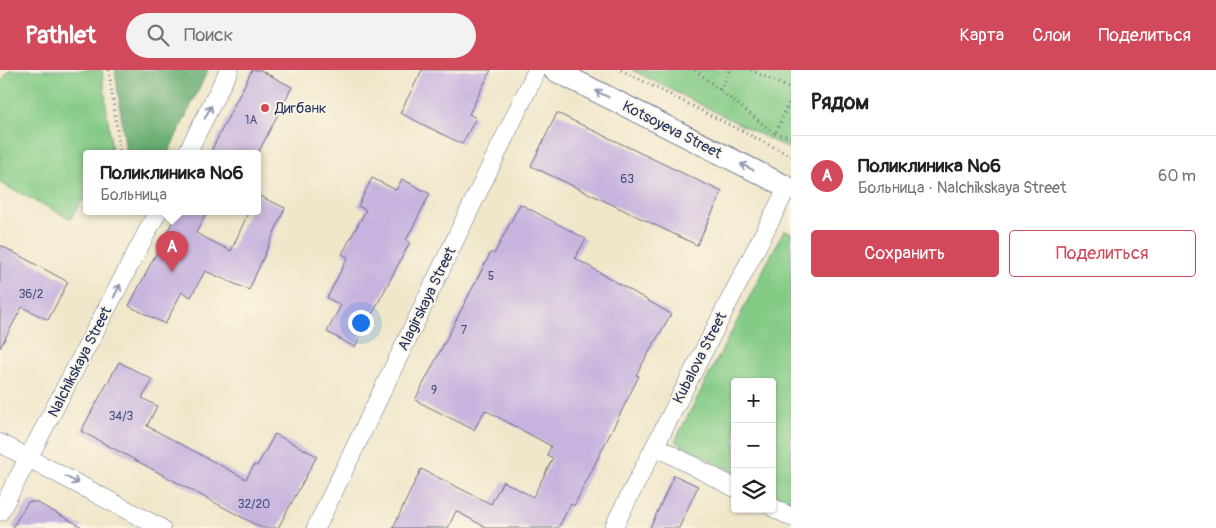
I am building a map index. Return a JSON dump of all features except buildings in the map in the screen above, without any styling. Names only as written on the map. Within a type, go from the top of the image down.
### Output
[{"type":"street","points":[[189,150],[229,70]]},
{"type":"street","name":"Alagirskaya Street","points":[[316,528],[537,70]]},
{"type":"street","name":"Kotsoyeva Street","points":[[554,70],[789,188]]},
{"type":"street","name":"Kubalova Street","points":[[614,528],[789,188]]},
{"type":"street","name":"Nalchikskaya Street","points":[[0,512],[156,215]]},
{"type":"street","points":[[0,443],[161,528]]},
{"type":"street","points":[[655,446],[731,486]]},
{"type":"street","points":[[776,509],[791,517]]},
{"type":"path","points":[[109,70],[120,150]]},
{"type":"path","points":[[621,70],[791,156]]},
{"type":"path","points":[[695,70],[775,134],[791,137]]},
{"type":"path","points":[[720,90],[730,70]]},
{"type":"path","points":[[752,70],[791,89]]},
{"type":"path","points":[[775,134],[791,98]]},
{"type":"green space","points":[[9,70],[102,70],[112,150],[83,150],[83,200],[71,219],[0,183],[0,84]]},
{"type":"green space","points":[[115,70],[208,70],[169,150],[126,150]]},
{"type":"green space","points":[[632,70],[791,70],[791,150]]},
{"type":"green space","points":[[784,230],[791,233],[791,502],[776,494],[776,378],[731,378],[731,471],[675,441]]},
{"type":"place","name":"Дигбанк","points":[[265,108]]},
{"type":"place","name":"Поликлиника №6","points":[[172,272]]}]
